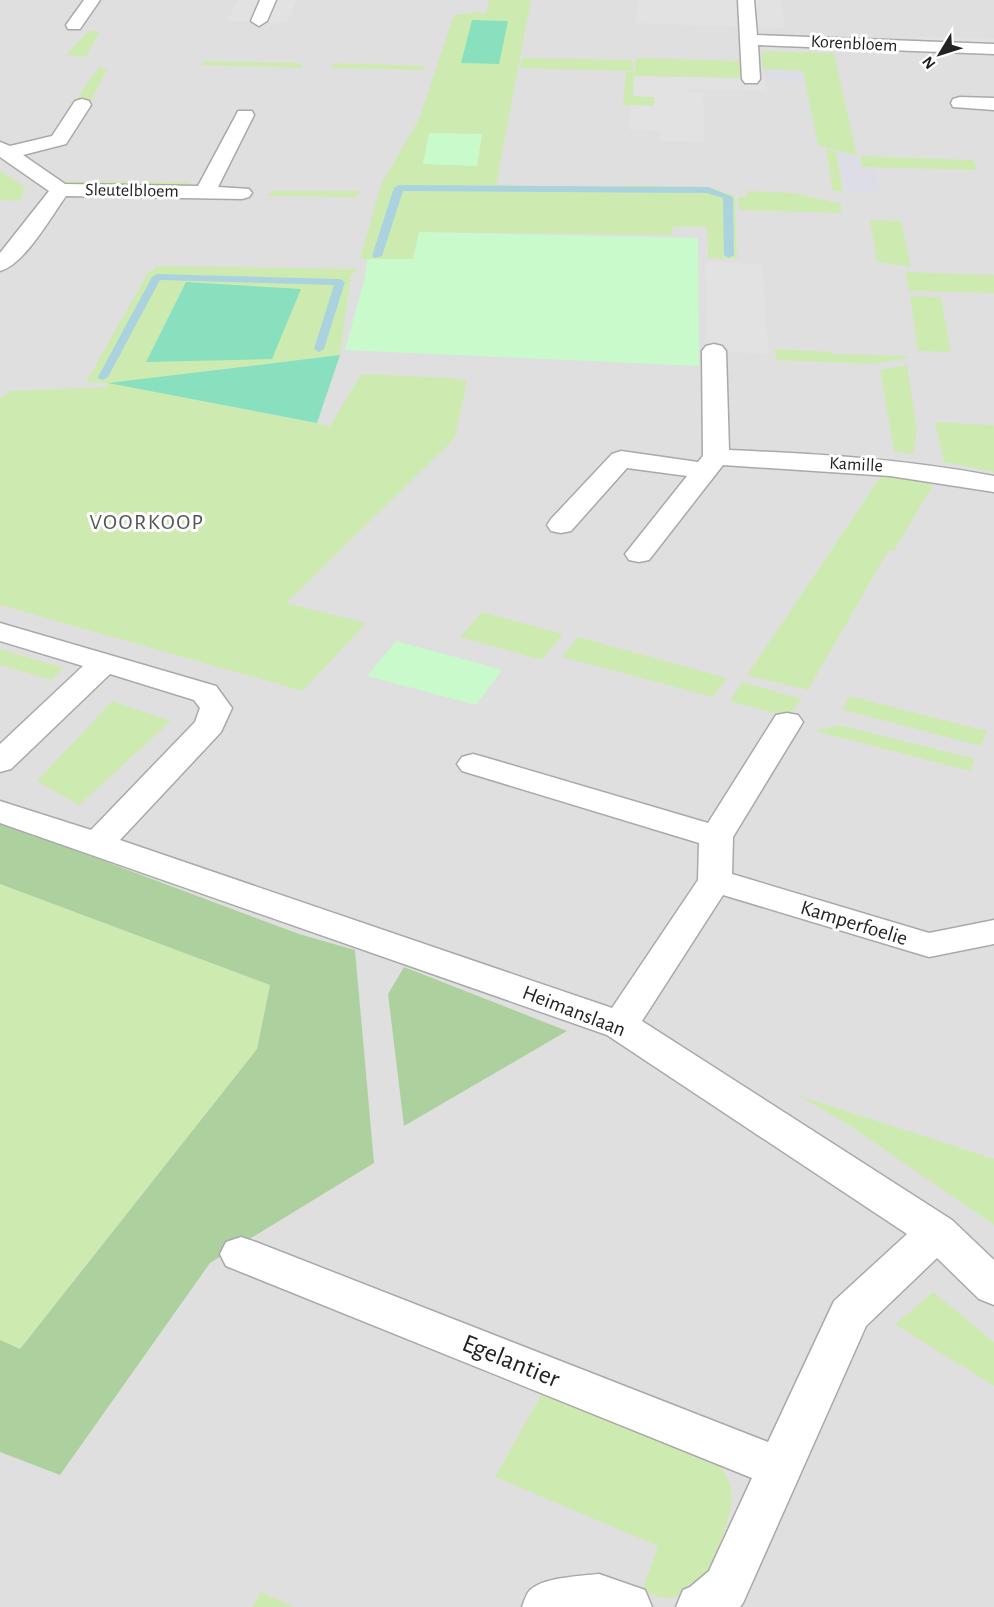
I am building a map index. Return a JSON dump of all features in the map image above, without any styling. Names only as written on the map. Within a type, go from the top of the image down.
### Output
[{"type":"street","points":[[74,25],[93,0]]},
{"type":"street","points":[[259,21],[268,0]]},
{"type":"street","points":[[746,0],[751,79]]},
{"type":"street","name":"Korenbloem","points":[[750,40],[994,50]]},
{"type":"street","points":[[960,103],[994,104]]},
{"type":"street","name":"Sleutelbloem","points":[[4,150],[59,140],[81,105]]},
{"type":"street","name":"Sleutelbloem","points":[[205,192],[245,115]]},
{"type":"street","name":"Sleutelbloem","points":[[4,150],[60,190],[242,193]]},
{"type":"street","name":"Sleutelbloem","points":[[0,264],[13,253],[60,190]]},
{"type":"street","points":[[639,554],[710,464],[714,351]]},
{"type":"street","name":"Kamille","points":[[561,525],[621,459],[710,464],[881,466],[943,473],[994,484]]},
{"type":"street","points":[[0,632],[205,693],[216,708],[210,725],[98,843]]},
{"type":"street","points":[[0,762],[105,662]]},
{"type":"street","points":[[620,1025],[715,880],[716,837],[787,722]]},
{"type":"street","points":[[472,764],[716,837]]},
{"type":"street","name":"Heimanslaan","points":[[0,810],[620,1025],[937,1232],[994,1287]]},
{"type":"street","name":"Kamperfoelie","points":[[715,880],[929,945],[994,932]]},
{"type":"street","points":[[701,1607],[708,1604],[726,1587],[849,1314],[937,1232]]},
{"type":"street","name":"Egelantier","points":[[241,1254],[781,1468]]},
{"type":"street","points":[[547,1607],[554,1603],[599,1597],[627,1607]]},
{"type":"shaded area","points":[[0,0],[994,0],[994,1607],[0,1607]]},
{"type":"shaded area","points":[[238,0],[297,0],[286,23],[227,21]]},
{"type":"shaded area","points":[[638,0],[736,0],[738,27],[636,23]]},
{"type":"shaded area","points":[[746,0],[781,0],[785,28],[748,27]]},
{"type":"shaded area","points":[[918,36],[994,39],[994,49],[920,47]]},
{"type":"shaded area","points":[[762,70],[802,71],[804,82],[771,81]]},
{"type":"shaded area","points":[[634,76],[765,79],[766,91],[686,89],[686,92],[703,92],[705,142],[661,141],[659,131],[629,130],[630,105],[654,106],[654,97],[633,96]]},
{"type":"shaded area","points":[[837,151],[858,157],[861,167],[874,167],[880,193],[845,192]]},
{"type":"shaded area","points":[[705,261],[762,265],[769,354],[707,350]]},
{"type":"green space","points":[[489,0],[531,0],[496,185],[615,188],[629,185],[711,187],[735,196],[737,259],[708,258],[707,227],[673,227],[672,235],[419,232],[413,259],[360,259],[381,184],[420,117],[454,15],[476,12],[486,14]]},
{"type":"green space","points":[[472,20],[508,21],[499,64],[461,63]]},
{"type":"green space","points":[[88,31],[100,31],[86,57],[66,55]]},
{"type":"green space","points":[[761,51],[834,53],[857,156],[818,145],[803,71],[763,69]]},
{"type":"green space","points":[[522,58],[632,60],[633,71],[520,68]]},
{"type":"green space","points":[[636,58],[739,61],[740,69],[749,69],[745,78],[634,76],[633,96],[654,97],[654,106],[623,105],[626,72],[635,72]]},
{"type":"green space","points":[[205,61],[300,63],[303,68],[200,65]]},
{"type":"green space","points":[[332,63],[426,66],[422,70],[333,68]]},
{"type":"green space","points":[[99,67],[107,70],[91,100],[76,99]]},
{"type":"green space","points":[[429,133],[482,134],[477,166],[423,164]]},
{"type":"green space","points":[[826,149],[836,152],[843,191],[833,191]]},
{"type":"green space","points":[[860,156],[974,160],[977,170],[862,167]]},
{"type":"green space","points":[[0,171],[25,187],[20,201],[0,200]]},
{"type":"green space","points":[[66,181],[190,182],[186,187],[67,186]]},
{"type":"green space","points":[[274,191],[361,191],[356,197],[267,196]]},
{"type":"green space","points":[[747,191],[794,193],[841,204],[841,213],[739,210],[738,197],[747,197]]},
{"type":"green space","points":[[870,220],[901,221],[911,267],[877,262]]},
{"type":"green space","points":[[419,232],[698,238],[699,366],[345,350],[365,277],[367,259],[413,259]]},
{"type":"green space","points":[[156,266],[359,269],[351,275],[340,355],[111,383],[330,426],[361,374],[455,378],[467,381],[455,437],[286,603],[366,623],[303,691],[0,605],[0,399],[10,391],[106,387],[108,383],[86,382],[149,271],[153,271]]},
{"type":"green space","points":[[905,272],[994,275],[994,293],[909,291]]},
{"type":"green space","points":[[186,282],[301,289],[272,359],[146,362]]},
{"type":"green space","points":[[910,296],[941,297],[951,352],[918,351]]},
{"type":"green space","points":[[774,349],[832,352],[833,354],[907,356],[908,358],[873,364],[777,360]]},
{"type":"green space","points":[[340,355],[317,423],[108,383]]},
{"type":"green space","points":[[907,365],[917,430],[913,454],[894,451],[880,370]]},
{"type":"green space","points":[[935,422],[994,425],[994,472],[944,462]]},
{"type":"green space","points":[[883,473],[933,485],[894,551],[888,551],[808,690],[747,675]]},
{"type":"green space","points":[[482,612],[563,634],[542,660],[460,637]]},
{"type":"green space","points":[[578,637],[727,678],[713,697],[562,657]]},
{"type":"green space","points":[[396,641],[502,670],[476,705],[367,676]]},
{"type":"green space","points":[[0,649],[64,668],[52,680],[0,665]]},
{"type":"green space","points":[[742,682],[801,699],[789,717],[730,701]]},
{"type":"green space","points":[[849,696],[987,731],[981,746],[843,710]]},
{"type":"green space","points":[[112,701],[171,721],[79,805],[37,781]]},
{"type":"green space","points":[[839,725],[975,759],[970,771],[815,731]]},
{"type":"green space","points":[[0,822],[299,934],[355,950],[374,1163],[210,1263],[60,1475],[0,1452],[0,1340],[20,1349],[257,1049],[270,985],[0,884]]},
{"type":"green space","points":[[0,884],[270,985],[257,1049],[19,1350],[0,1340]]},
{"type":"green space","points":[[404,967],[567,1031],[404,1126],[388,994]]},
{"type":"green space","points":[[797,1095],[994,1159],[994,1225],[846,1123]]},
{"type":"green space","points":[[933,1292],[994,1342],[994,1386],[895,1324]]},
{"type":"green space","points":[[545,1388],[709,1455],[719,1466],[726,1476],[732,1496],[729,1518],[712,1563],[702,1581],[695,1588],[676,1597],[665,1598],[642,1591],[658,1546],[495,1477]]},
{"type":"green space","points":[[261,1592],[294,1607],[252,1607]]},
{"type":"waterway","points":[[377,256],[399,188],[708,190],[728,197],[729,255]]},
{"type":"waterway","points":[[103,377],[157,277],[340,282],[319,349]]},
{"type":"district","name":"VOORKOOP","points":[[147,522]]}]
